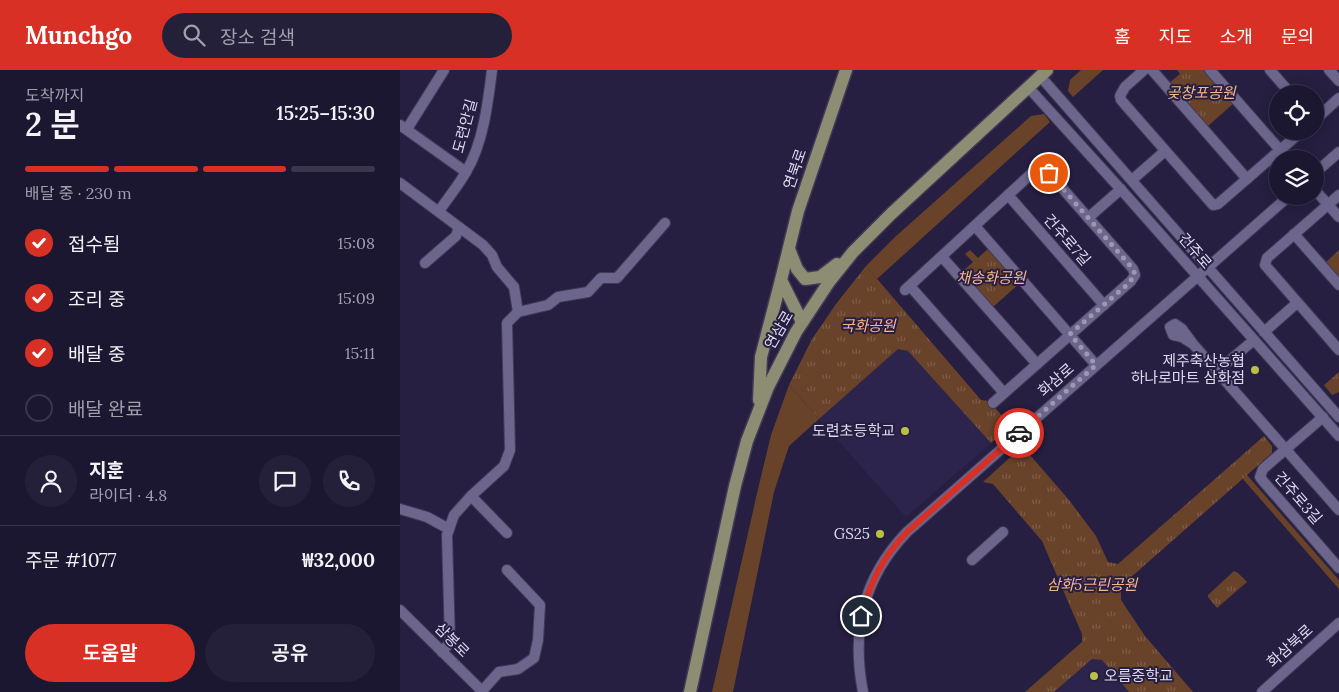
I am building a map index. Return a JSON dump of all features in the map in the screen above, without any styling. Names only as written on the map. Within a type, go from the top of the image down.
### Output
[{"type":"main road","name":"연북로","points":[[759,409],[761,357],[798,211],[846,70]]},
{"type":"main road","name":"연삼로","points":[[690,692],[735,486],[747,442],[781,359],[802,322],[829,282],[853,252],[891,214],[1044,73]]},
{"type":"main road","points":[[789,249],[797,269],[806,279],[820,277],[853,252]]},
{"type":"main road","points":[[781,280],[802,322]]},
{"type":"street","points":[[444,70],[403,127],[466,172]]},
{"type":"street","name":"도련안길","points":[[438,211],[466,172],[478,143],[488,100],[492,70]]},
{"type":"street","points":[[1144,70],[1125,87],[1120,98],[1213,205],[1218,204],[1269,160]]},
{"type":"street","points":[[1152,70],[1247,179]]},
{"type":"street","points":[[1210,70],[1280,150],[1292,140]]},
{"type":"street","points":[[1270,70],[1283,85]]},
{"type":"street","points":[[1329,70],[1339,81]]},
{"type":"street","name":"건주로","points":[[1044,73],[1132,180],[1264,332],[1337,410]]},
{"type":"street","name":"건주로","points":[[1028,86],[1339,436]]},
{"type":"street","points":[[1324,112],[1339,98]]},
{"type":"street","points":[[1132,180],[1165,151]]},
{"type":"street","points":[[1324,165],[1339,152]]},
{"type":"street","name":"건주로7길","points":[[993,403],[1131,281],[1135,273],[1043,168],[1035,170],[908,288],[1004,393]]},
{"type":"street","points":[[400,183],[483,245],[492,255],[496,267],[514,287],[518,312]]},
{"type":"street","name":"건주로7길","points":[[1088,218],[1121,189]]},
{"type":"street","name":"건주로7길","points":[[1008,195],[1104,305]]},
{"type":"street","points":[[1339,195],[1268,258],[1266,265],[1339,350]]},
{"type":"street","points":[[1324,200],[1339,217]]},
{"type":"street","name":"화삼로","points":[[863,692],[858,642],[861,616],[872,580],[892,548],[907,532],[1279,205]]},
{"type":"street","points":[[442,652],[450,642],[447,535],[449,529],[454,515],[471,496],[504,466],[510,450],[507,323],[518,312],[548,305],[558,297],[588,292],[601,278],[617,278],[665,223]]},
{"type":"street","points":[[425,263],[456,236],[459,226]]},
{"type":"street","points":[[975,226],[1096,365]]},
{"type":"street","points":[[1294,234],[1339,286]]},
{"type":"street","points":[[942,257],[1037,364]]},
{"type":"street","points":[[1264,332],[1298,303]]},
{"type":"street","points":[[1217,371],[1254,340]]},
{"type":"street","points":[[1193,344],[1286,450]]},
{"type":"street","name":"건주로3길","points":[[1323,418],[1263,469],[1260,474],[1261,479],[1339,567]]},
{"type":"street","name":"건주로3길","points":[[1286,450],[1339,510]]},
{"type":"street","points":[[471,496],[507,532]]},
{"type":"street","points":[[400,509],[427,517],[449,529]]},
{"type":"street","points":[[972,560],[1003,532]]},
{"type":"street","points":[[483,691],[499,672],[518,669],[534,658],[538,640],[540,605],[507,570]]},
{"type":"street","name":"삼봉로","points":[[400,610],[483,691]]},
{"type":"street","name":"화삼북로","points":[[1262,692],[1339,623]]},
{"type":"shaded area","name":"도련초등학교","points":[[898,349],[909,351],[991,443],[906,517],[819,419]]},
{"type":"shaded area","name":"오름중학교","points":[[1092,659],[1102,660],[1129,692],[1054,692]]},
{"type":"green space","points":[[1081,70],[1103,70],[1073,97],[1068,91],[1070,80]]},
{"type":"green space","name":"곶창포공원","points":[[1177,70],[1204,70],[1234,103],[1208,126],[1169,83],[1180,74]]},
{"type":"green space","points":[[1044,114],[1050,122],[877,279],[866,266],[895,237],[1031,116]]},
{"type":"green space","name":"채송화공원","points":[[989,248],[1020,283],[993,307],[962,272],[973,262],[965,254],[970,250],[978,258]]},
{"type":"green space","points":[[1339,250],[1339,279],[1325,263]]},
{"type":"green space","name":"국화공원","points":[[866,266],[981,400],[989,401],[1011,426],[991,443],[908,351],[898,349],[819,419],[789,385],[812,339],[836,304]]},
{"type":"green space","points":[[1339,372],[1339,392],[1332,395],[1324,385]]},
{"type":"green space","points":[[789,385],[819,419],[789,446],[774,492],[733,692],[712,692],[771,435]]},
{"type":"green space","name":"삼화5근린공원","points":[[1264,436],[1272,446],[1272,453],[1121,586],[1121,600],[1145,636],[1193,692],[1129,692],[1102,660],[1092,659],[1054,692],[1025,692],[1082,642],[1082,634],[1042,541],[993,484],[983,482],[1027,442],[1030,455],[1069,500],[1096,536],[1108,562],[1118,564]]},
{"type":"green space","points":[[1247,475],[1339,580],[1339,589],[1242,478]]},
{"type":"green space","points":[[1234,571],[1247,582],[1217,608],[1208,595]]},
{"type":"way so far","points":[[1019,433],[1096,365],[1070,334],[1128,284],[1135,275],[1133,269],[1049,173]]},
{"type":"place","name":"제주축산농협 하나로마트 삼화점","points":[[1255,370]]},
{"type":"place","name":"도련초등학교","points":[[905,431]]},
{"type":"place","name":"GS25","points":[[880,534]]},
{"type":"place","name":"오름중학교","points":[[1094,676]]},
{"type":"route","points":[[861,616],[872,580],[892,548],[907,532],[1019,433]]}]
